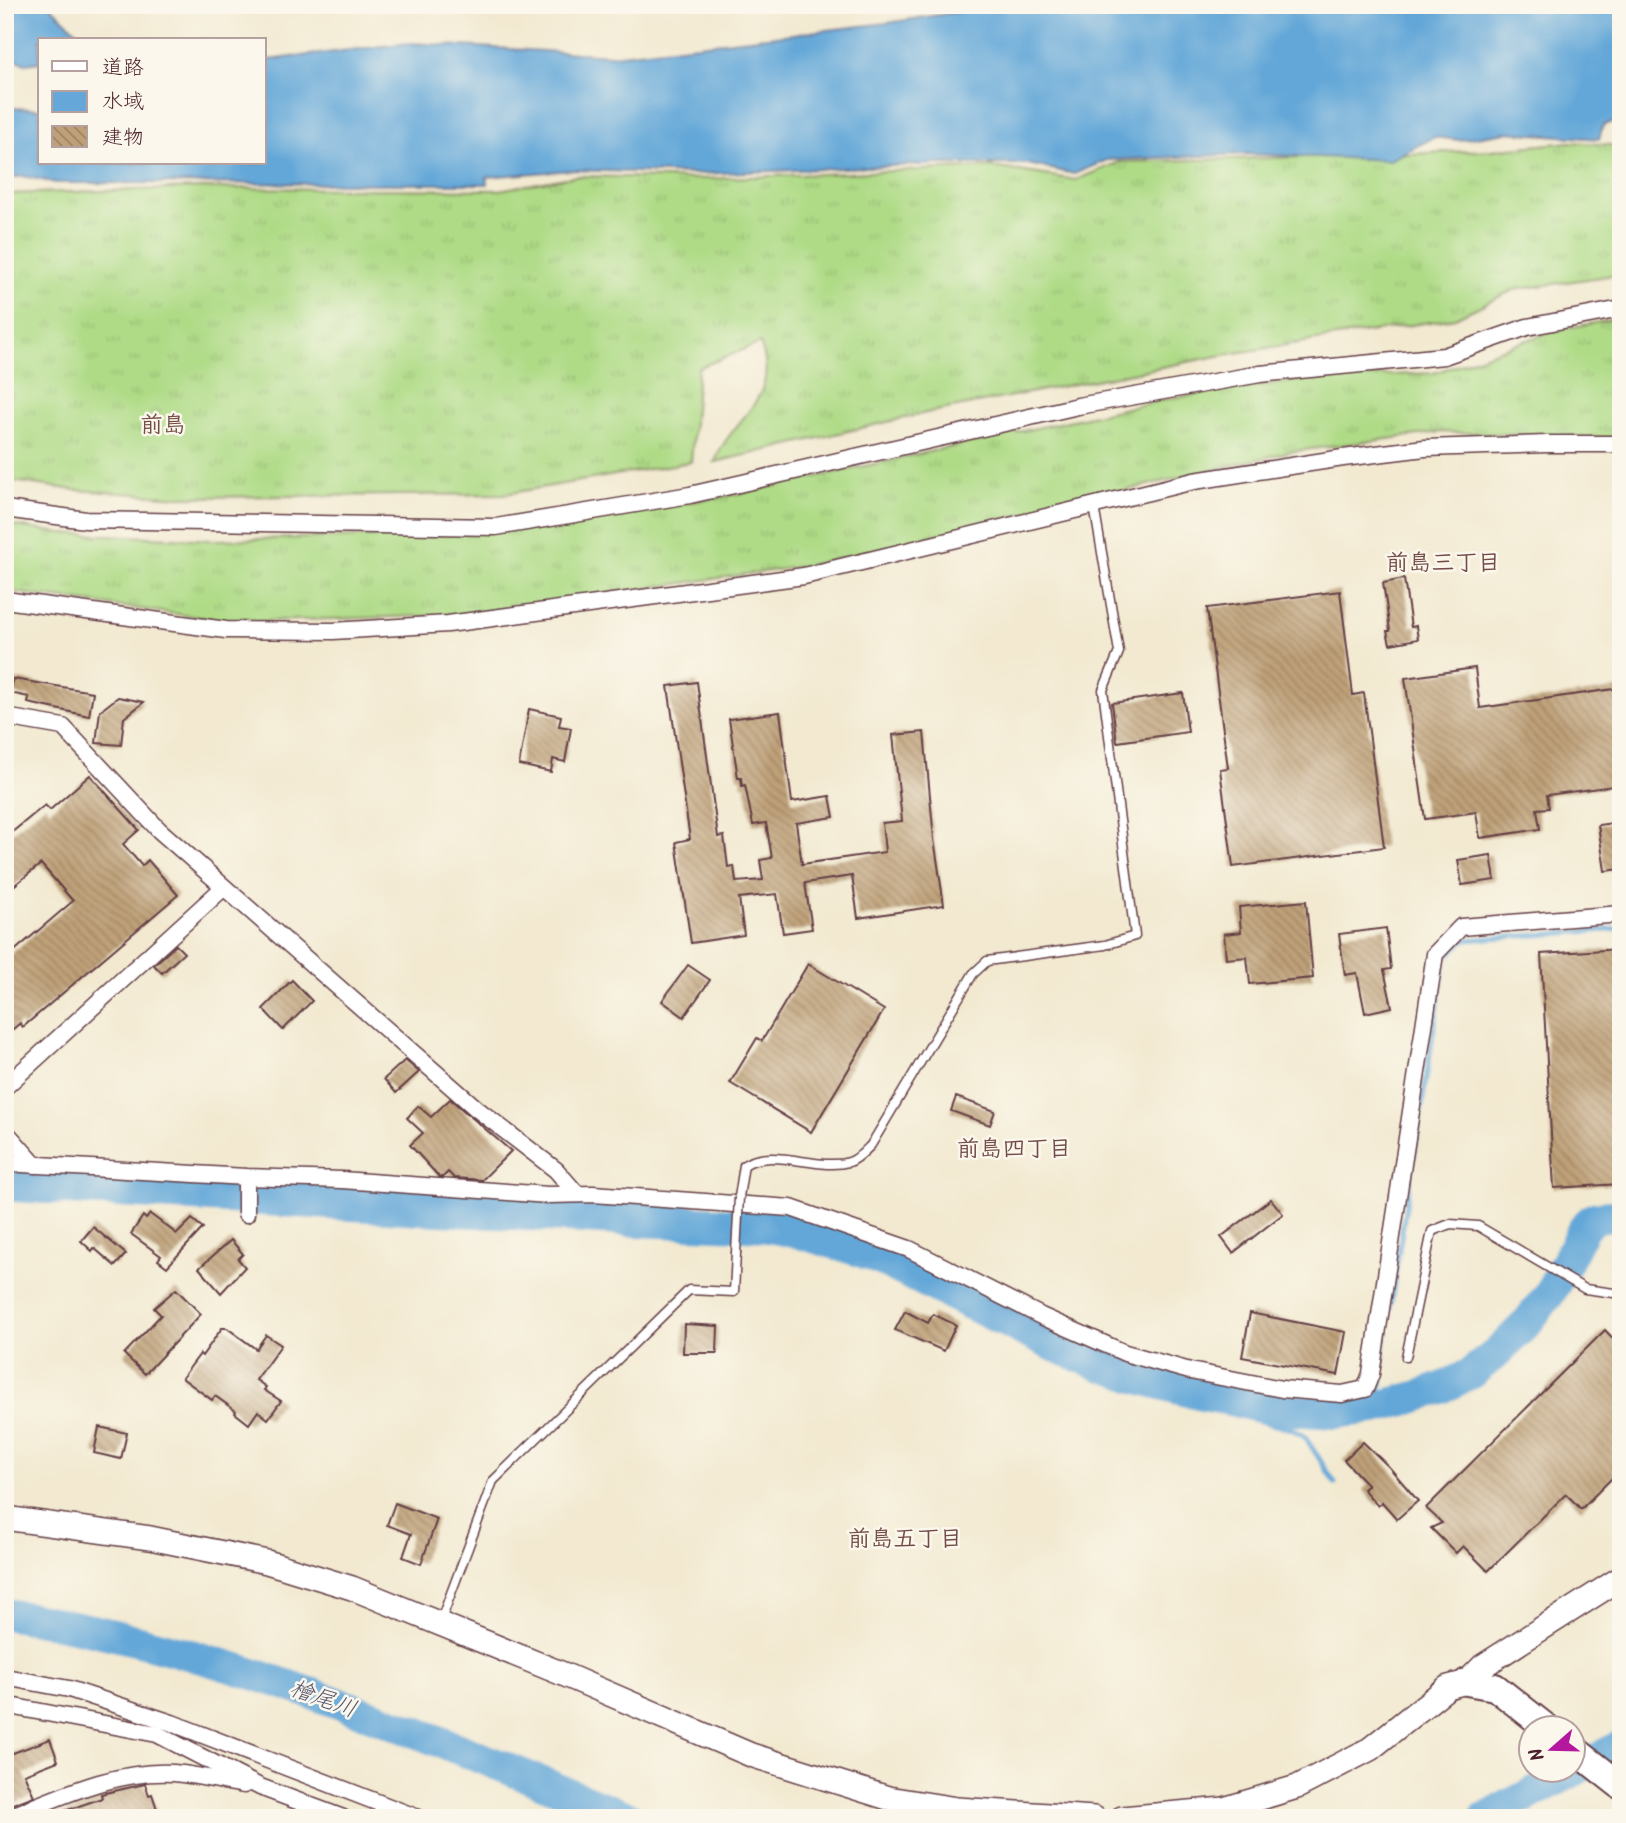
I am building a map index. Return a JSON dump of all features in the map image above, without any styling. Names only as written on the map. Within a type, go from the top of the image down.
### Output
[{"type":"main road","points":[[1467,1682],[1495,1687],[1529,1714]]},
{"type":"main road","points":[[1588,1761],[1621,1786]]},
{"type":"street","points":[[5,509],[86,520],[496,527],[690,495],[1078,406],[1260,374],[1444,356],[1527,327],[1621,309]]},
{"type":"street","points":[[5,600],[226,630],[333,631],[448,624],[804,576],[1194,481],[1343,458],[1424,448],[1621,444]]},
{"type":"street","points":[[5,717],[63,727],[159,830],[477,1109],[556,1170],[576,1193]]},
{"type":"street","points":[[5,1087],[223,888]]},
{"type":"street","points":[[5,1163],[342,1180],[548,1195],[576,1193],[791,1208],[909,1250],[1041,1316],[1125,1353],[1190,1371],[1282,1389],[1342,1394],[1365,1389],[1371,1374],[1435,954],[1461,927],[1621,914]]},
{"type":"street","points":[[5,1131],[35,1165]]},
{"type":"street","points":[[246,1177],[246,1214]]},
{"type":"street","points":[[5,1518],[150,1538],[267,1562],[352,1588],[751,1755],[888,1798],[957,1809],[1094,1818]]},
{"type":"street","points":[[1122,1818],[1224,1808],[1297,1787],[1370,1749],[1448,1687],[1467,1682],[1483,1666],[1621,1578]]},
{"type":"street","points":[[5,1678],[69,1689],[172,1723],[418,1818]]},
{"type":"street","points":[[5,1705],[157,1734],[260,1787],[343,1818]]},
{"type":"street","points":[[8,1818],[114,1778],[172,1773],[260,1787]]},
{"type":"lane","points":[[440,1623],[493,1481],[690,1290],[734,1292],[739,1197],[744,1165],[754,1159],[825,1165],[852,1162],[871,1145],[973,974],[987,961],[1105,944],[1135,936],[1103,690],[1119,652],[1094,506]]},
{"type":"lane","points":[[1406,1357],[1432,1231],[1450,1224],[1478,1226],[1585,1289],[1621,1294]]},
{"type":"green space","points":[[1571,142],[1621,146],[1621,274],[1513,290],[1455,318],[1223,355],[926,413],[715,462],[732,432],[760,393],[765,379],[765,363],[760,343],[698,368],[691,462],[505,494],[182,497],[75,490],[5,480],[5,194],[203,188],[499,190],[577,176],[702,179],[993,167],[1076,180],[1119,162],[1385,155],[1491,150]]},
{"type":"green space","points":[[1621,318],[1621,438],[1441,432],[1288,452],[805,566],[456,615],[236,622],[5,591],[5,524],[60,533],[214,540],[449,535],[580,521],[743,493],[1172,398],[1309,379],[1434,373],[1556,330]]},
{"type":"water","points":[[5,5],[49,5],[84,38],[38,38],[38,62],[25,64],[5,54]]},
{"type":"water","points":[[1003,5],[1621,5],[1621,120],[1603,125],[1599,139],[1506,132],[1459,140],[1434,137],[1390,160],[1244,154],[1107,160],[1074,174],[1028,164],[939,164],[698,174],[572,170],[486,177],[488,184],[56,183],[23,176],[5,179],[5,108],[38,109],[38,164],[266,164],[267,60],[409,43],[612,55],[887,23]]},
{"type":"building","points":[[1404,579],[1411,627],[1416,626],[1418,639],[1390,644],[1383,583]]},
{"type":"building","points":[[1340,591],[1353,695],[1364,693],[1384,847],[1233,867],[1220,769],[1228,768],[1207,608]]},
{"type":"building","points":[[1475,668],[1480,708],[1621,688],[1621,785],[1547,795],[1549,808],[1537,809],[1540,829],[1480,838],[1476,812],[1425,819],[1405,678]]},
{"type":"building","points":[[13,679],[93,692],[89,716],[28,703],[29,697],[10,693]]},
{"type":"building","points":[[697,682],[718,837],[724,836],[728,867],[734,866],[736,882],[763,880],[760,860],[772,858],[766,823],[753,825],[745,785],[742,786],[741,778],[738,778],[729,719],[780,712],[792,802],[830,796],[834,817],[796,823],[802,864],[885,852],[882,823],[902,821],[893,735],[924,732],[934,839],[944,905],[858,918],[852,876],[805,883],[812,929],[783,933],[777,894],[739,898],[744,935],[691,943],[676,842],[690,839],[668,686]]},
{"type":"building","points":[[1183,693],[1188,732],[1117,742],[1112,703]]},
{"type":"building","points":[[118,697],[144,702],[124,718],[121,745],[96,743],[100,711]]},
{"type":"building","points":[[529,709],[561,716],[559,726],[571,728],[565,762],[553,759],[551,772],[519,765]]},
{"type":"building","points":[[90,775],[139,830],[123,844],[142,866],[148,860],[178,895],[23,1027],[20,1023],[5,1036],[5,959],[73,901],[41,864],[5,893],[5,838],[45,805],[50,810]]},
{"type":"building","points":[[1621,822],[1621,869],[1605,871],[1598,825]]},
{"type":"building","points":[[1491,855],[1495,880],[1462,885],[1458,860]]},
{"type":"building","points":[[1306,901],[1313,978],[1250,984],[1247,957],[1226,959],[1224,934],[1241,932],[1239,907]]},
{"type":"building","points":[[1386,928],[1391,969],[1384,970],[1392,1007],[1365,1013],[1357,973],[1345,975],[1339,934]]},
{"type":"building","points":[[176,945],[184,953],[162,973],[154,965]]},
{"type":"building","points":[[1621,949],[1621,1184],[1554,1188],[1541,954]]},
{"type":"building","points":[[808,964],[884,1010],[811,1132],[730,1083],[757,1038],[762,1041]]},
{"type":"building","points":[[688,965],[710,980],[684,1017],[662,1001]]},
{"type":"building","points":[[292,980],[312,1001],[283,1030],[263,1009]]},
{"type":"building","points":[[405,1060],[419,1072],[396,1093],[384,1079]]},
{"type":"building","points":[[956,1097],[995,1111],[990,1125],[951,1111]]},
{"type":"building","points":[[450,1099],[511,1151],[482,1180],[454,1178],[448,1172],[439,1177],[410,1145],[423,1133],[407,1118],[418,1106],[431,1117]]},
{"type":"building","points":[[1271,1199],[1283,1214],[1233,1253],[1221,1237]]},
{"type":"building","points":[[150,1214],[177,1234],[192,1219],[203,1228],[167,1267],[158,1260],[161,1256],[131,1234],[143,1216],[146,1219]]},
{"type":"building","points":[[93,1227],[126,1254],[115,1266],[81,1241]]},
{"type":"building","points":[[231,1240],[243,1254],[238,1259],[245,1267],[221,1293],[199,1268]]},
{"type":"building","points":[[176,1289],[201,1314],[145,1374],[124,1354],[161,1315],[154,1308]]},
{"type":"building","points":[[905,1311],[928,1323],[933,1314],[956,1325],[944,1351],[895,1330]]},
{"type":"building","points":[[1250,1313],[1346,1332],[1338,1375],[1242,1357]]},
{"type":"building","points":[[684,1324],[718,1326],[717,1353],[683,1353]]},
{"type":"building","points":[[222,1328],[227,1328],[256,1349],[266,1335],[281,1345],[256,1380],[266,1387],[264,1390],[281,1401],[268,1419],[258,1411],[249,1424],[215,1396],[212,1400],[182,1378]]},
{"type":"building","points":[[1605,1330],[1621,1347],[1621,1469],[1581,1509],[1566,1494],[1488,1571],[1463,1546],[1456,1553],[1431,1528],[1442,1523],[1426,1508]]},
{"type":"building","points":[[99,1427],[127,1433],[121,1459],[94,1453]]},
{"type":"building","points":[[1363,1442],[1418,1501],[1397,1519],[1382,1502],[1378,1506],[1363,1489],[1368,1485],[1344,1460]]},
{"type":"building","points":[[395,1503],[437,1519],[421,1564],[403,1557],[411,1534],[387,1525]]},
{"type":"building","points":[[50,1739],[58,1761],[24,1774],[34,1796],[5,1807],[5,1756]]},
{"type":"building","points":[[145,1784],[149,1795],[152,1794],[160,1818],[50,1816],[102,1798],[101,1794]]},
{"type":"waterway","points":[[1379,1407],[1384,1345],[1445,958],[1464,940],[1621,929]]},
{"type":"waterway","points":[[5,1182],[767,1224],[801,1230],[837,1241],[891,1264],[1050,1343],[1132,1376],[1202,1395],[1289,1410],[1336,1413],[1375,1408],[1416,1397],[1470,1374],[1498,1352],[1526,1324],[1550,1293],[1584,1227],[1594,1218],[1621,1215]]},
{"type":"waterway","points":[[5,1199],[758,1239],[793,1245],[863,1266],[1050,1359],[1096,1378],[1292,1429],[1305,1437],[1335,1483]]},
{"type":"waterway","name":"檜尾川","points":[[5,1614],[86,1629],[245,1671],[401,1726],[630,1818]]},
{"type":"waterway","name":"檜尾川","points":[[1485,1818],[1621,1746]]},
{"type":"district","name":"前島","points":[[163,426]]},
{"type":"district","name":"前島三丁目","points":[[1443,564]]},
{"type":"district","name":"前島四丁目","points":[[1014,1150]]},
{"type":"district","name":"前島五丁目","points":[[905,1540]]}]
